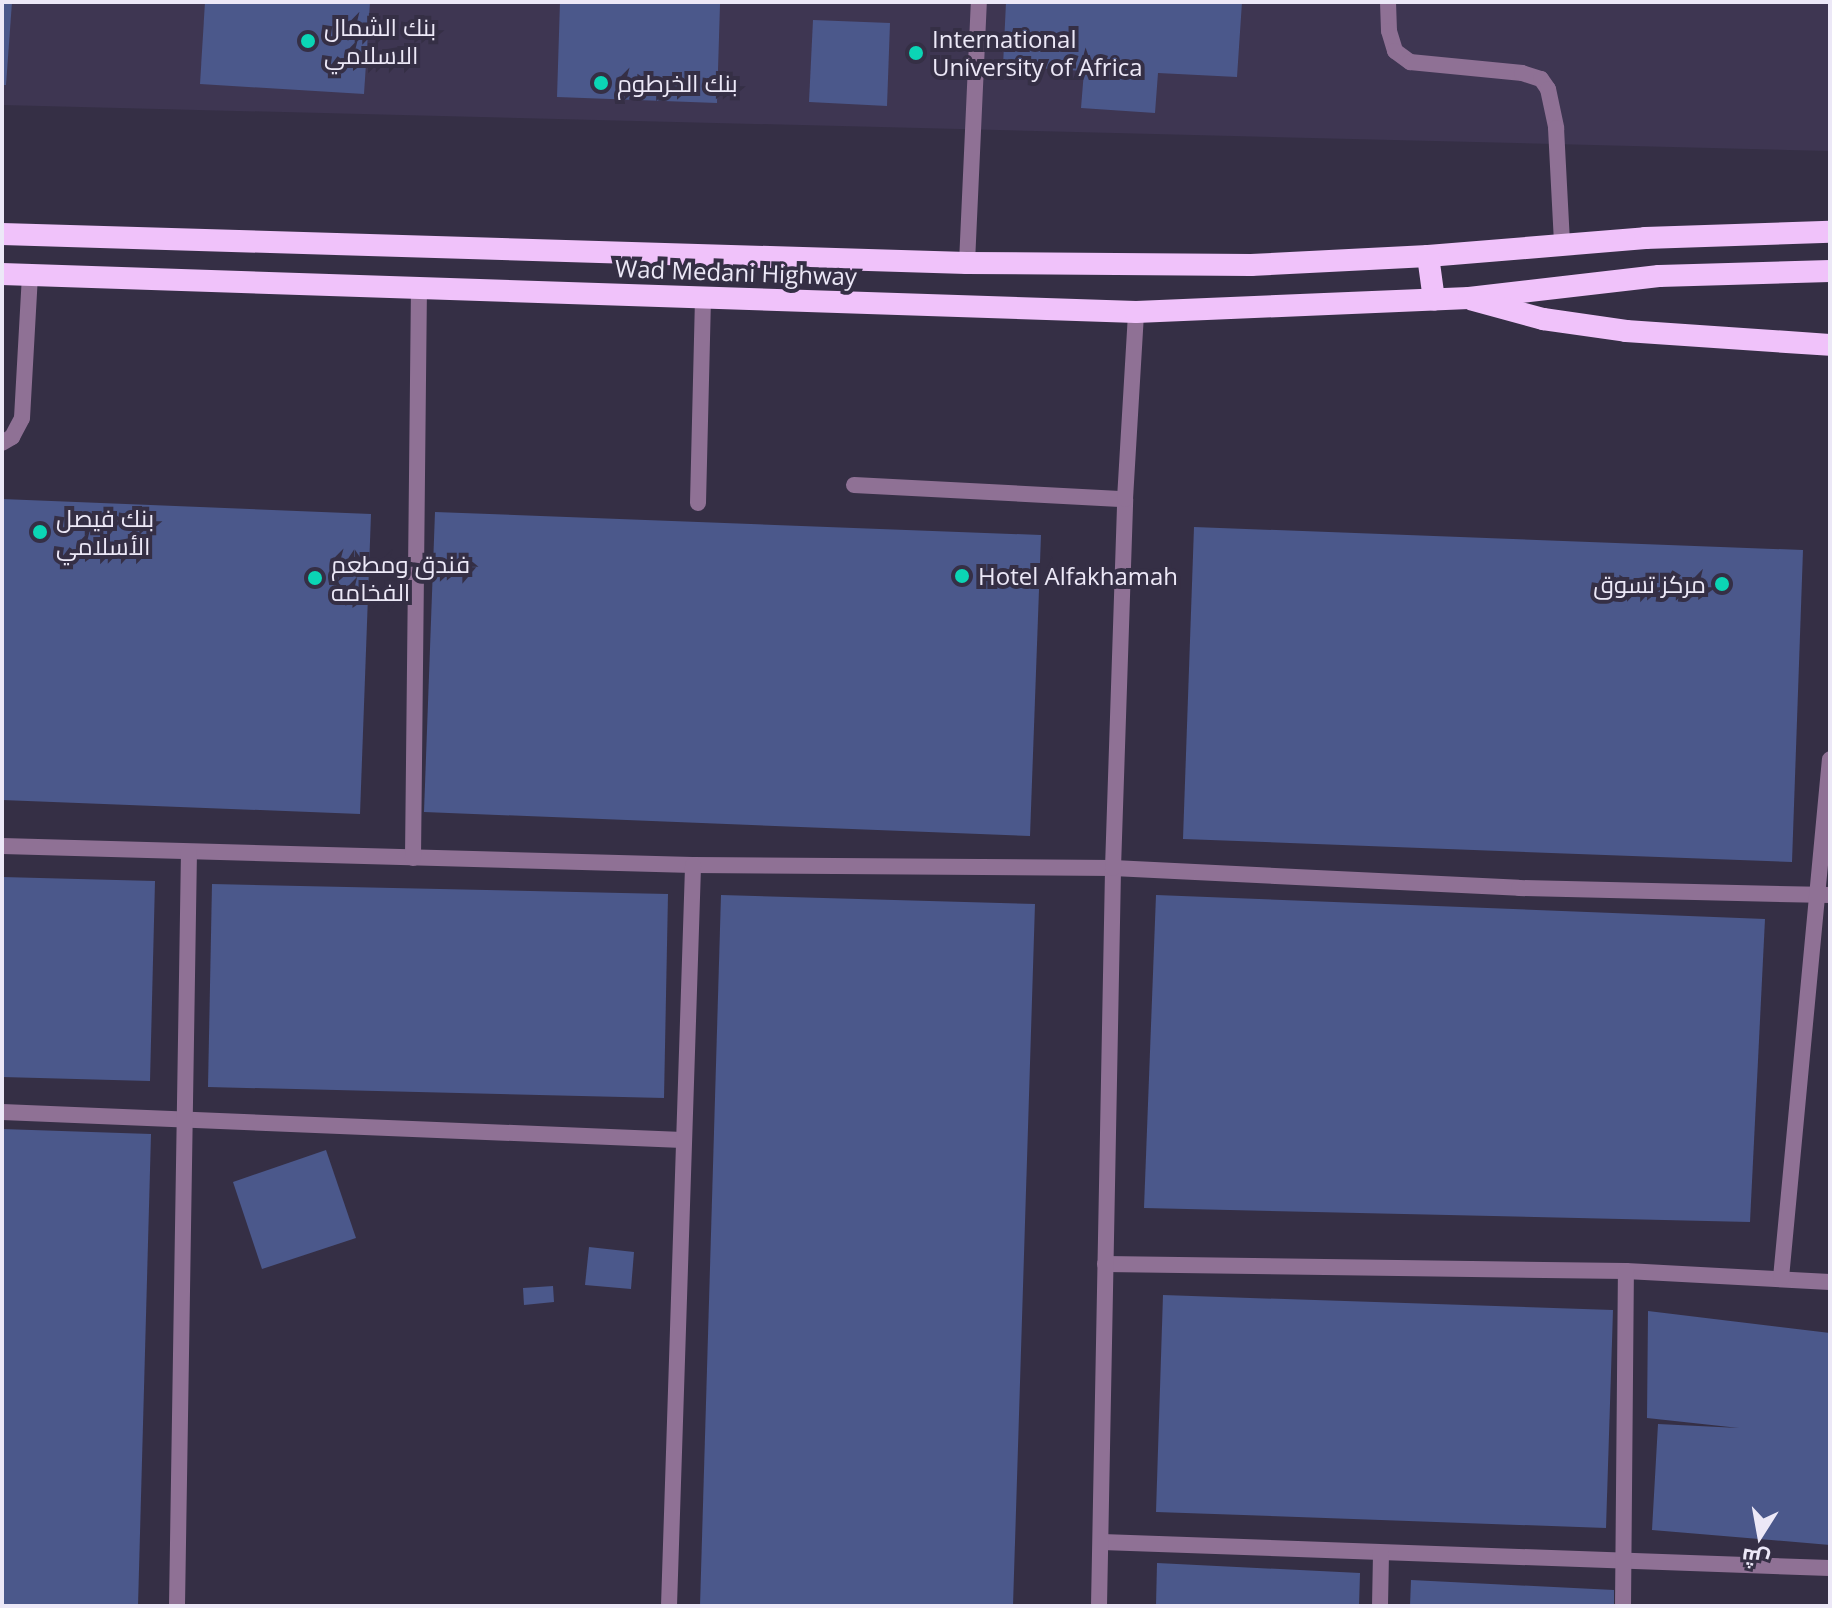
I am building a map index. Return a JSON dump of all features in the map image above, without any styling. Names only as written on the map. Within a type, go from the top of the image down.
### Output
[{"type":"highway","name":"Wad Medani Highway","points":[[2,234],[967,263],[1251,265],[1428,256],[1562,244],[1830,232]]},
{"type":"highway","points":[[1428,256],[1434,300]]},
{"type":"highway","name":"Wad Medani Highway","points":[[2,274],[703,295],[1136,312],[1469,298],[1659,276],[1830,271]]},
{"type":"highway","points":[[1469,298],[1518,314],[1626,331],[1830,345]]},
{"type":"street","points":[[967,263],[979,2]]},
{"type":"street","points":[[1388,2],[1389,31],[1395,51],[1410,62],[1522,73],[1541,79],[1548,89],[1556,128],[1562,244]]},
{"type":"street","points":[[2,443],[12,437],[22,418],[30,275]]},
{"type":"street","points":[[413,858],[419,287]]},
{"type":"street","points":[[698,503],[703,295]]},
{"type":"street","points":[[1099,1606],[1113,868],[1125,499],[1136,312]]},
{"type":"street","points":[[854,485],[1125,499]]},
{"type":"street","points":[[1781,1278],[1824,894],[1830,759]]},
{"type":"street","points":[[2,846],[693,865],[1113,868],[1519,888],[1824,894]]},
{"type":"street","points":[[177,1606],[189,852]]},
{"type":"street","points":[[669,1606],[693,865]]},
{"type":"street","points":[[2,1112],[682,1140]]},
{"type":"street","points":[[1105,1264],[1626,1271],[1830,1282]]},
{"type":"street","points":[[1623,1606],[1626,1271]]},
{"type":"street","points":[[1102,1542],[1830,1568]]},
{"type":"street","points":[[1380,1606],[1381,1553]]},
{"type":"shaded area","name":"International University of Africa","points":[[2,2],[1830,2],[1830,151],[2,105]]},
{"type":"building","points":[[2,2],[12,2],[6,85],[2,85]]},
{"type":"building","points":[[205,2],[370,2],[364,94],[200,84]]},
{"type":"building","points":[[560,2],[720,4],[717,103],[557,97]]},
{"type":"building","points":[[1006,2],[1242,2],[1237,77],[1158,73],[1155,113],[1081,108],[1084,71],[1003,66]]},
{"type":"building","points":[[813,20],[890,23],[887,106],[809,102]]},
{"type":"building","points":[[2,499],[371,514],[360,814],[2,800]]},
{"type":"building","points":[[435,512],[1041,535],[1030,836],[424,812]]},
{"type":"building","points":[[1194,527],[1803,550],[1792,862],[1183,839]]},
{"type":"building","points":[[2,877],[155,881],[150,1081],[2,1077]]},
{"type":"building","points":[[212,884],[668,894],[664,1098],[208,1087]]},
{"type":"building","points":[[721,895],[1035,904],[1013,1606],[700,1606]]},
{"type":"building","points":[[1156,895],[1765,919],[1750,1222],[1144,1208]]},
{"type":"building","points":[[2,1129],[151,1134],[138,1606],[2,1606]]},
{"type":"building","points":[[326,1150],[356,1238],[262,1269],[233,1182]]},
{"type":"building","points":[[589,1247],[634,1252],[631,1289],[585,1285]]},
{"type":"building","points":[[553,1286],[554,1302],[524,1305],[523,1288]]},
{"type":"building","points":[[1163,1295],[1613,1310],[1606,1528],[1156,1512]]},
{"type":"building","points":[[1648,1311],[1830,1333],[1830,1545],[1652,1530],[1658,1424],[1739,1428],[1647,1418]]},
{"type":"building","points":[[1157,1563],[1360,1573],[1359,1606],[1156,1606]]},
{"type":"building","points":[[1411,1580],[1614,1590],[1614,1606],[1410,1606]]},
{"type":"place","name":"بنك الشمال الاسلامي","points":[[308,41]]},
{"type":"place","name":"International University of Africa","points":[[916,53]]},
{"type":"place","name":"بنك الخرطوم","points":[[601,83]]},
{"type":"place","name":"بنك فيصل الأسلامي","points":[[40,532]]},
{"type":"place","name":"Hotel Alfakhamah","points":[[962,576]]},
{"type":"place","name":"فندق ومطعم الفخامه","points":[[315,578]]},
{"type":"place","name":"مركز تسوق","points":[[1722,584]]}]
